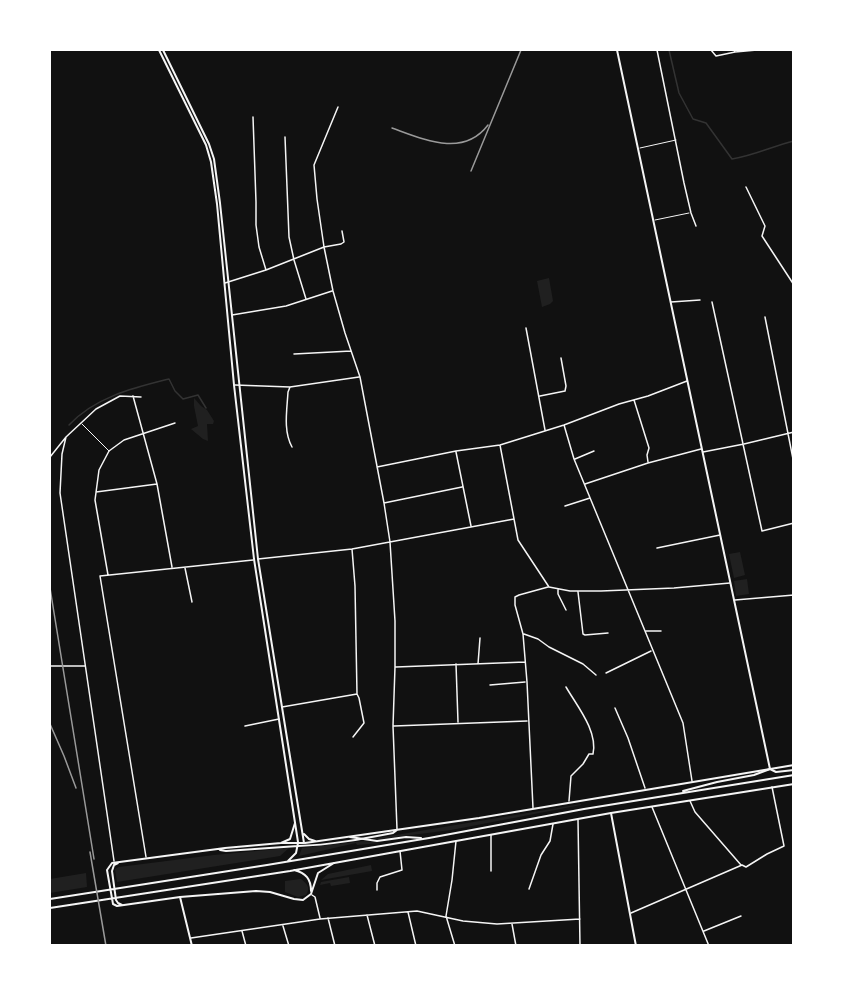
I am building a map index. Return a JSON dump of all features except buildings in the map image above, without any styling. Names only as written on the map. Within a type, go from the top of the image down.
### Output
[{"type":"main road","points":[[161,50],[210,157],[239,385],[256,559]]},
{"type":"main road","points":[[617,50],[770,769]]},
{"type":"main road","points":[[230,316],[234,385],[256,559],[303,843]]},
{"type":"main road","points":[[280,708],[298,844],[295,855],[286,862]]},
{"type":"main road","points":[[220,850],[350,837],[794,765]]},
{"type":"main road","points":[[672,794],[754,775],[770,769],[776,772],[794,770]]},
{"type":"main road","points":[[50,899],[286,862],[672,794],[794,775]]},
{"type":"main road","points":[[50,908],[268,874],[578,818],[794,784]]},
{"type":"main road","points":[[611,813],[636,945]]},
{"type":"main road","points":[[280,843],[290,839],[296,823]]},
{"type":"main road","points":[[336,862],[318,873],[311,894],[301,900],[262,891],[180,897],[122,905],[116,898],[112,871],[114,864],[119,862],[146,858],[280,843],[327,844],[393,833],[397,830]]},
{"type":"main road","points":[[302,831],[309,839],[315,841]]},
{"type":"main road","points":[[350,837],[377,841],[406,837],[429,838]]},
{"type":"main road","points":[[290,870],[302,873],[308,878],[311,894]]},
{"type":"main road","points":[[180,897],[192,945]]},
{"type":"street","points":[[657,50],[691,213],[696,226]]},
{"type":"street","points":[[711,50],[717,56],[734,51],[757,50]]},
{"type":"street","points":[[338,107],[314,165],[324,247],[333,291],[360,377],[390,542],[394,621],[393,726],[397,830]]},
{"type":"street","points":[[253,117],[256,225],[259,247],[266,270]]},
{"type":"street","points":[[285,137],[289,237],[306,299]]},
{"type":"street","points":[[746,187],[765,226],[762,236],[794,285]]},
{"type":"street","points":[[226,283],[294,260],[324,247],[343,243],[342,231]]},
{"type":"street","points":[[230,316],[286,306],[333,291]]},
{"type":"street","points":[[670,302],[700,300]]},
{"type":"street","points":[[712,302],[762,531],[794,523]]},
{"type":"street","points":[[765,317],[794,464]]},
{"type":"street","points":[[526,328],[546,430]]},
{"type":"street","points":[[294,354],[351,351]]},
{"type":"street","points":[[539,396],[565,391],[561,358]]},
{"type":"street","points":[[234,385],[290,387],[360,377]]},
{"type":"street","points":[[376,467],[456,450],[500,445],[564,425],[687,381]]},
{"type":"street","points":[[290,387],[287,400],[287,430],[292,447]]},
{"type":"street","points":[[50,457],[66,437],[96,409],[120,396],[141,397]]},
{"type":"street","points":[[133,396],[157,484],[172,568]]},
{"type":"street","points":[[634,399],[649,448],[648,463]]},
{"type":"street","points":[[108,575],[95,500],[99,470],[109,451],[124,440],[175,423]]},
{"type":"street","points":[[564,425],[574,459],[683,723],[692,782]]},
{"type":"street","points":[[585,484],[648,463],[794,432]]},
{"type":"street","points":[[66,437],[62,454],[60,492],[114,864]]},
{"type":"street","points":[[500,445],[518,540],[549,587]]},
{"type":"street","points":[[456,450],[472,527]]},
{"type":"street","points":[[574,459],[594,451]]},
{"type":"street","points":[[95,492],[157,484]]},
{"type":"street","points":[[384,503],[462,487]]},
{"type":"street","points":[[566,506],[591,498]]},
{"type":"street","points":[[146,858],[100,576],[352,549],[514,519]]},
{"type":"street","points":[[657,548],[720,535]]},
{"type":"street","points":[[352,549],[357,694],[360,698],[364,723],[353,736]]},
{"type":"street","points":[[184,567],[192,602]]},
{"type":"street","points":[[533,809],[523,634],[515,597],[549,587],[578,591],[674,588],[730,583]]},
{"type":"street","points":[[558,589],[566,610]]},
{"type":"street","points":[[578,591],[582,634],[608,633]]},
{"type":"street","points":[[734,600],[794,595]]},
{"type":"street","points":[[645,631],[661,631]]},
{"type":"street","points":[[523,634],[538,639],[584,664],[596,675]]},
{"type":"street","points":[[478,663],[480,638]]},
{"type":"street","points":[[606,673],[652,651]]},
{"type":"street","points":[[395,667],[525,662]]},
{"type":"street","points":[[456,664],[458,723]]},
{"type":"street","points":[[50,666],[85,666]]},
{"type":"street","points":[[490,685],[527,682]]},
{"type":"street","points":[[566,687],[587,723],[593,738],[594,752],[589,754],[571,776],[569,802]]},
{"type":"street","points":[[280,708],[357,694]]},
{"type":"street","points":[[615,708],[646,789]]},
{"type":"street","points":[[245,726],[280,719]]},
{"type":"street","points":[[393,726],[529,721]]},
{"type":"street","points":[[690,800],[695,812],[746,867],[784,846],[772,787]]},
{"type":"street","points":[[652,806],[709,945]]},
{"type":"street","points":[[578,818],[580,945]]},
{"type":"street","points":[[529,889],[541,855],[550,841],[553,823]]},
{"type":"street","points":[[491,834],[491,871]]},
{"type":"street","points":[[454,945],[446,916],[456,840]]},
{"type":"street","points":[[377,890],[377,882],[380,878],[402,870],[400,851]]},
{"type":"street","points":[[630,913],[742,865]]},
{"type":"street","points":[[311,894],[315,897],[320,919]]},
{"type":"street","points":[[190,938],[328,918],[417,911],[481,923],[580,919]]},
{"type":"street","points":[[408,912],[416,945]]},
{"type":"street","points":[[367,915],[375,945]]},
{"type":"street","points":[[703,931],[741,916]]},
{"type":"street","points":[[328,918],[335,945]]},
{"type":"street","points":[[512,923],[516,945]]},
{"type":"street","points":[[283,925],[289,945]]},
{"type":"street","points":[[242,930],[246,945]]},
{"type":"lane","points":[[638,148],[676,140]]},
{"type":"lane","points":[[653,220],[691,213]]},
{"type":"lane","points":[[81,423],[109,451]]},
{"type":"shaded area","points":[[549,278],[553,301],[542,307],[537,281]]},
{"type":"shaded area","points":[[194,398],[207,410],[214,421],[213,424],[207,424],[208,441],[191,429],[198,426]]},
{"type":"shaded area","points":[[740,552],[745,575],[734,578],[729,554]]},
{"type":"shaded area","points":[[747,579],[749,594],[736,596],[734,581]]},
{"type":"shaded area","points":[[581,804],[451,830],[372,839]]},
{"type":"shaded area","points":[[364,841],[381,843],[357,845],[356,843],[299,856],[302,848]]},
{"type":"shaded area","points":[[289,848],[280,856],[117,882],[115,869],[119,867]]},
{"type":"shaded area","points":[[371,865],[372,871],[321,880],[328,874]]},
{"type":"shaded area","points":[[86,873],[87,887],[50,893],[50,879]]},
{"type":"shaded area","points":[[349,877],[350,883],[320,885],[321,882]]},
{"type":"shaded area","points":[[301,879],[308,886],[306,895],[298,897],[285,892],[285,881]]},
{"type":"waterway","points":[[669,50],[679,93],[693,119],[706,123],[732,159],[794,141]]},
{"type":"waterway","points":[[69,425],[91,407],[115,395],[169,379],[175,391],[183,399],[198,395],[206,408]]},
{"type":"railway","points":[[471,171],[521,50]]},
{"type":"railway","points":[[392,128],[429,141],[455,143],[467,141],[478,135],[488,125]]},
{"type":"railway","points":[[50,588],[94,859]]},
{"type":"railway","points":[[50,724],[76,788]]},
{"type":"railway","points":[[90,852],[106,946]]}]
